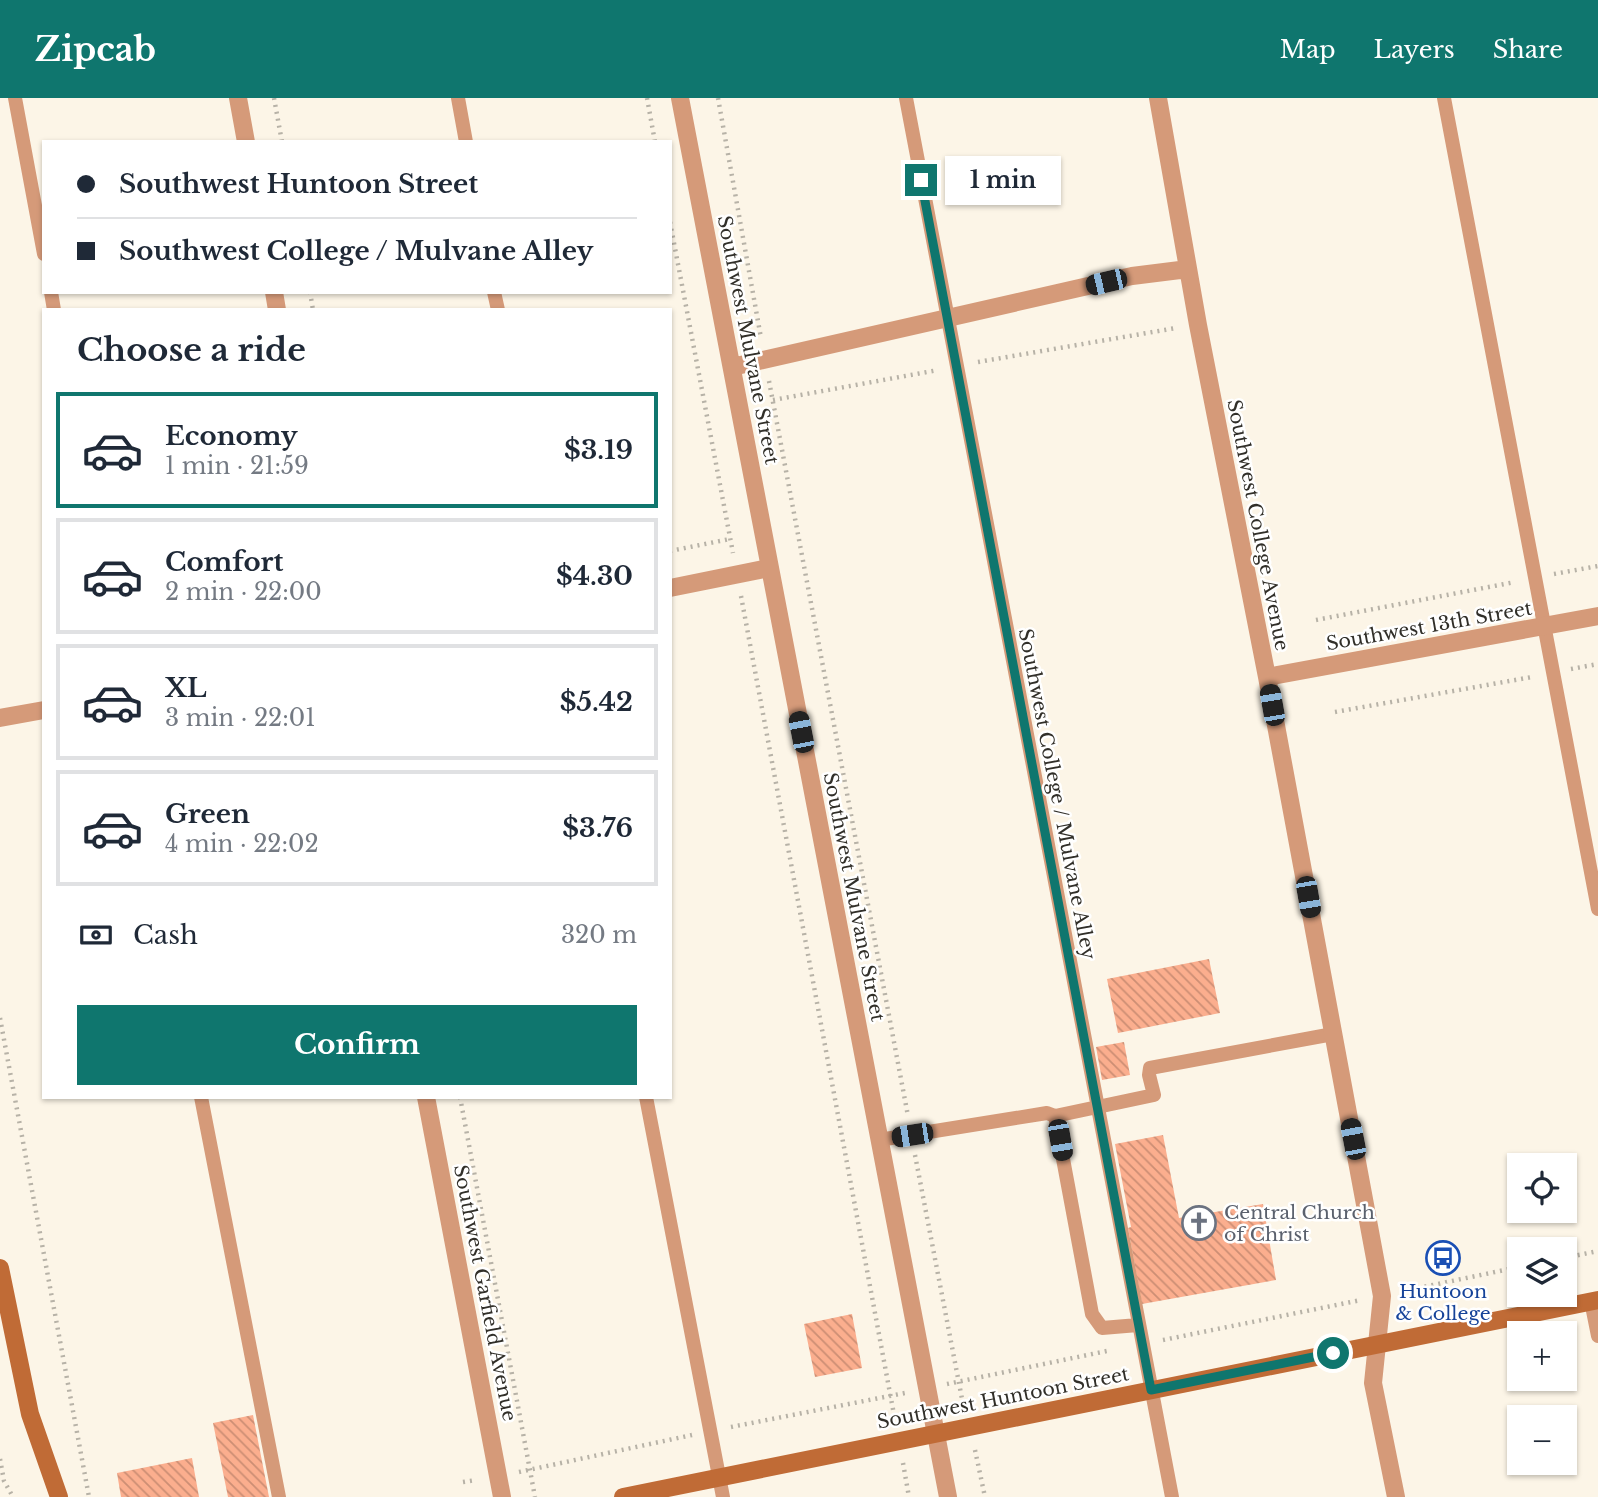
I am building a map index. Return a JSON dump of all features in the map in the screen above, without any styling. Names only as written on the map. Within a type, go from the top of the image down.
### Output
[{"type":"main road","points":[[0,1268],[30,1414],[59,1497]]},
{"type":"main road","name":"Southwest Huntoon Street","points":[[623,1497],[1594,1300]]},
{"type":"street","points":[[238,98],[246,140]]},
{"type":"street","name":"Southwest Mulvane Street","points":[[680,98],[948,1497]]},
{"type":"street","name":"Southwest College Avenue","points":[[1158,98],[1198,325],[1267,677],[1382,1296],[1373,1383],[1396,1497]]},
{"type":"street","points":[[732,368],[1132,276],[1188,269]]},
{"type":"street","points":[[672,588],[769,568]]},
{"type":"street","name":"Southwest 13th Street","points":[[1267,677],[1598,616]]},
{"type":"street","points":[[0,718],[42,710]]},
{"type":"street","name":"Southwest Garfield Avenue","points":[[426,1099],[502,1497]]},
{"type":"lane","points":[[15,98],[42,243]]},
{"type":"lane","points":[[458,98],[466,140]]},
{"type":"lane","name":"Southwest College / Mulvane Alley","points":[[906,98],[1172,1497]]},
{"type":"lane","points":[[1444,98],[1598,909]]},
{"type":"lane","points":[[880,1140],[1047,1113],[1055,1116],[1154,1095],[1150,1068],[1333,1034]]},
{"type":"lane","points":[[201,1099],[279,1497]]},
{"type":"lane","points":[[646,1099],[723,1497]]},
{"type":"lane","points":[[1055,1116],[1092,1314],[1102,1328],[1138,1325]]},
{"type":"lane","points":[[1594,1300],[1598,1336]]},
{"type":"path","points":[[274,98],[282,140]]},
{"type":"path","points":[[647,98],[655,140]]},
{"type":"path","points":[[718,98],[957,1382],[985,1497]]},
{"type":"path","points":[[672,233],[909,1497]]},
{"type":"path","points":[[773,400],[1198,325]]},
{"type":"path","points":[[672,551],[730,538]]},
{"type":"path","points":[[1316,620],[1598,566]]},
{"type":"path","points":[[1335,712],[1598,664]]},
{"type":"path","points":[[0,1018],[89,1497]]},
{"type":"path","points":[[460,1099],[535,1497]]},
{"type":"path","points":[[1577,1255],[1598,1251]]},
{"type":"path","points":[[1382,1296],[1507,1270]]},
{"type":"path","points":[[0,1459],[4,1481],[13,1497]]},
{"type":"building","points":[[1209,959],[1220,1013],[1118,1033],[1107,979]]},
{"type":"building","points":[[1124,1042],[1130,1075],[1102,1080],[1096,1047]]},
{"type":"building","name":"Central Church of Christ","points":[[1163,1135],[1179,1218],[1263,1204],[1276,1280],[1142,1304],[1115,1144]]},
{"type":"building","points":[[852,1314],[862,1368],[815,1377],[804,1324]]},
{"type":"building","points":[[253,1415],[269,1497],[228,1497],[213,1423]]},
{"type":"building","points":[[192,1458],[199,1497],[121,1497],[117,1473]]},
{"type":"place","name":"Central Church of Christ","points":[[1199,1223]]},
{"type":"place","name":"Huntoon & College","points":[[1443,1258]]},
{"type":"route","points":[[921,180],[1151,1390],[1333,1353]]}]
